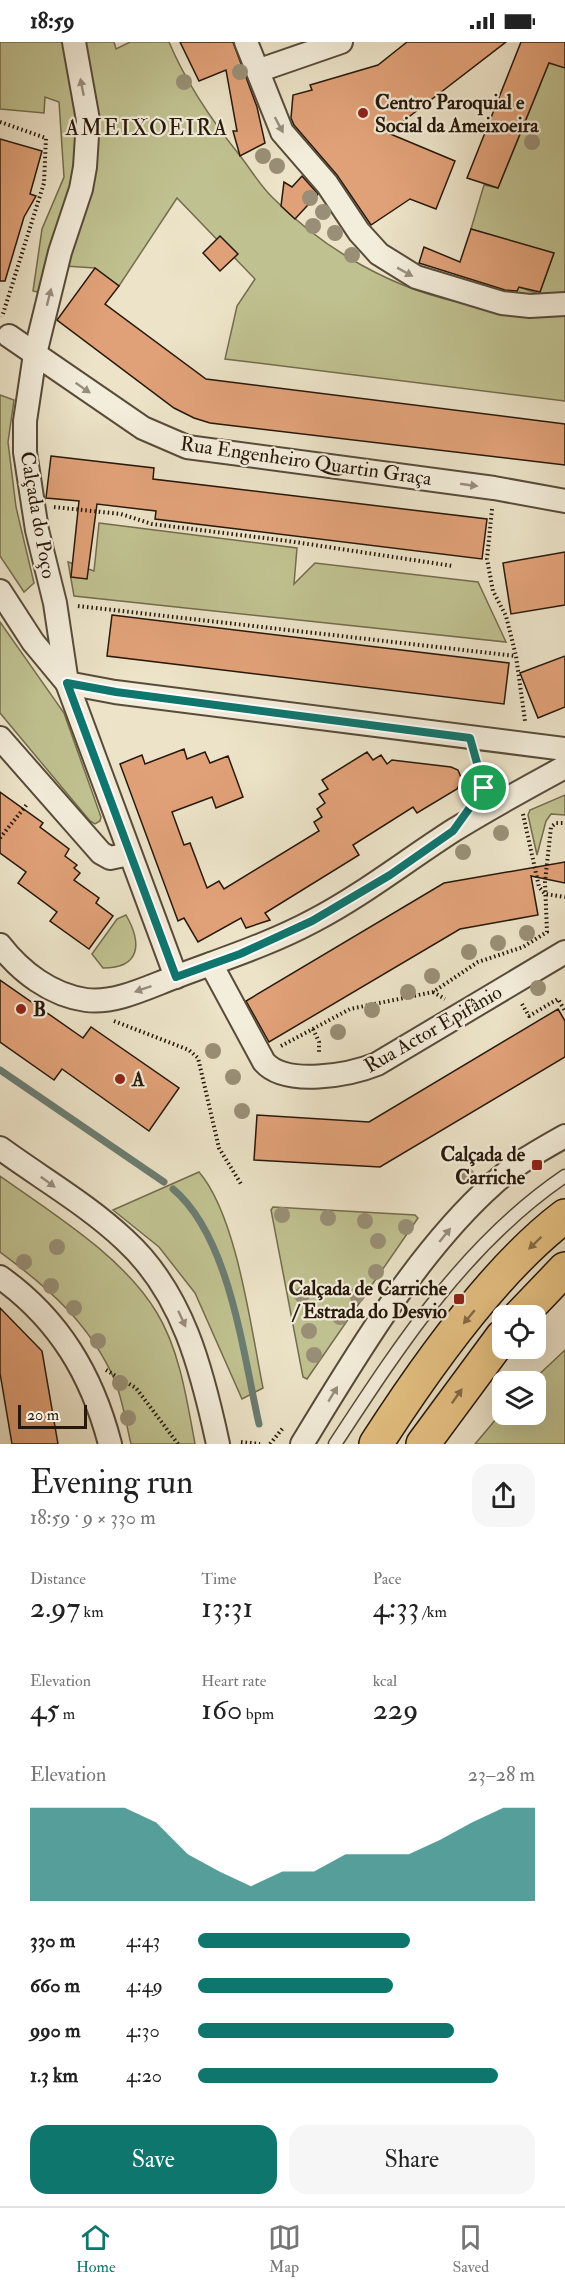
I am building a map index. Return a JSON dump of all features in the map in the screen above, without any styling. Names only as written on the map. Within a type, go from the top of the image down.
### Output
[{"type":"highway","points":[[376,1444],[440,1351],[491,1289],[565,1216]]},
{"type":"highway","points":[[531,1305],[565,1269]]},
{"type":"highway","points":[[423,1444],[492,1351]]},
{"type":"street","name":"Calçada do Poço","points":[[74,42],[88,120],[85,167],[81,189],[60,252],[35,354],[25,421],[25,452],[32,505],[55,603],[67,683],[176,977]]},
{"type":"street","points":[[246,42],[260,70],[282,132],[327,184],[358,232],[400,270],[416,278],[502,303],[530,306],[565,304]]},
{"type":"street","points":[[260,70],[289,50],[342,42]]},
{"type":"street","name":"Rua Engenheiro Quartin Graça","points":[[3,331],[143,428],[187,447],[494,488],[565,501]]},
{"type":"street","points":[[0,591],[33,642],[67,683],[116,692],[565,749]]},
{"type":"street","points":[[0,738],[101,853],[110,858],[129,854]]},
{"type":"street","points":[[0,945],[14,963],[58,992],[87,1000],[110,998],[240,954],[312,921],[390,875],[453,831],[565,767]]},
{"type":"street","name":"Rua Actor Epifânio","points":[[211,964],[261,1057],[270,1069],[288,1076],[358,1072],[377,1064],[565,952]]},
{"type":"street","points":[[302,1444],[376,1328],[431,1252],[465,1210],[494,1182],[531,1155],[565,1136]]},
{"type":"street","points":[[0,1148],[126,1240],[162,1284],[182,1317],[194,1350],[218,1444]]},
{"type":"street","points":[[0,1277],[38,1310],[65,1341],[87,1375],[101,1411],[110,1444]]},
{"type":"lane","points":[[335,1444],[393,1355],[460,1269],[511,1217],[565,1176]]},
{"type":"path","points":[[0,122],[46,138],[45,183],[3,331]]},
{"type":"path","points":[[32,505],[121,514],[152,524],[453,566]]},
{"type":"path","points":[[55,603],[516,656],[506,616],[493,591],[487,559],[490,526]]},
{"type":"path","points":[[470,738],[484,788]]},
{"type":"path","points":[[0,838],[41,786]]},
{"type":"path","points":[[522,807],[539,887],[545,894],[565,897]]},
{"type":"path","points":[[261,1057],[350,1009],[433,992],[478,962],[523,947],[547,932],[545,894],[551,827],[556,823],[565,823]]},
{"type":"path","points":[[511,985],[529,1016],[558,999],[565,1011]]},
{"type":"path","points":[[87,1000],[124,1026],[189,1050],[198,1058],[219,1148],[241,1184]]},
{"type":"path","points":[[87,1375],[102,1367],[136,1388],[178,1444]]},
{"type":"path","points":[[270,1444],[288,1422]]},
{"type":"path","points":[[241,1442],[260,1444]]},
{"type":"green space","points":[[0,42],[114,42],[116,49],[130,42],[169,42],[201,102],[264,188],[292,216],[338,251],[388,278],[441,298],[493,307],[565,311],[565,401],[225,359],[237,306],[255,279],[177,198],[119,286],[95,268],[50,265],[42,293],[33,291],[42,229],[64,177],[59,102],[45,97],[44,113],[0,109]]},
{"type":"green space","points":[[565,42],[565,298],[515,296],[519,287],[539,294],[554,253],[471,229],[484,185],[498,188],[540,85],[535,71]]},
{"type":"green space","points":[[0,395],[14,400],[8,442],[16,507],[34,583],[24,592],[0,556]]},
{"type":"green space","points":[[99,523],[297,548],[294,584],[315,563],[478,582],[506,642],[74,596],[68,562],[94,571]]},
{"type":"green space","points":[[0,622],[64,713],[101,817],[100,821],[95,824],[90,821],[0,713]]},
{"type":"green space","points":[[565,795],[565,815],[551,814],[546,821],[537,855],[528,815],[530,810]]},
{"type":"green space","points":[[126,915],[134,935],[135,952],[125,964],[103,968],[92,954],[117,919]]},
{"type":"green space","points":[[199,1172],[212,1191],[233,1244],[263,1388],[242,1399],[195,1293],[159,1247],[113,1210]]},
{"type":"green space","points":[[0,1176],[86,1237],[126,1273],[143,1293],[157,1313],[172,1343],[182,1377],[195,1444],[131,1444],[115,1381],[94,1342],[52,1294],[0,1252]]},
{"type":"green space","points":[[273,1207],[415,1215],[418,1218],[307,1379],[303,1377],[271,1210]]},
{"type":"green space","points":[[565,1350],[565,1444],[475,1444],[492,1424],[546,1425],[546,1371],[543,1371]]},
{"type":"building","points":[[180,42],[233,42],[257,107],[265,143],[240,156],[233,131],[237,131],[226,70],[199,81]]},
{"type":"building","points":[[407,42],[506,42],[388,133],[455,161],[436,209],[410,199],[371,225],[337,175],[294,125],[291,118],[293,95],[312,90],[310,85],[378,65]]},
{"type":"building","points":[[521,42],[565,42],[565,68],[549,63],[498,188],[467,178]]},
{"type":"building","points":[[0,139],[42,151],[30,194],[36,196],[24,217],[5,281],[0,281]]},
{"type":"building","points":[[302,176],[318,194],[295,219],[281,206],[284,182],[292,187]]},
{"type":"building","points":[[471,229],[554,253],[540,292],[519,287],[517,291],[505,290],[419,263],[424,247],[460,262]]},
{"type":"building","points":[[220,236],[238,254],[220,271],[203,253]]},
{"type":"building","points":[[95,268],[119,286],[105,304],[206,379],[565,424],[565,465],[210,423],[194,418],[174,408],[57,320]]},
{"type":"building","points":[[51,456],[154,468],[153,479],[487,519],[482,559],[155,519],[156,511],[97,504],[87,579],[71,577],[79,501],[46,498]]},
{"type":"building","points":[[565,552],[565,605],[511,614],[503,563]]},
{"type":"building","points":[[112,615],[509,663],[504,704],[107,656]]},
{"type":"building","points":[[565,656],[565,707],[538,718],[520,673]]},
{"type":"building","points":[[184,749],[187,759],[205,752],[210,763],[228,756],[243,797],[216,808],[212,797],[172,812],[184,845],[190,843],[207,888],[219,881],[224,889],[319,831],[314,822],[322,817],[317,809],[325,803],[319,794],[328,789],[322,780],[367,752],[373,760],[381,755],[387,764],[392,760],[451,767],[458,770],[462,780],[457,789],[417,813],[413,807],[353,845],[359,855],[265,913],[270,920],[246,928],[241,918],[198,942],[184,918],[178,921],[120,764],[142,755],[145,764]]},
{"type":"building","points":[[0,792],[43,823],[40,827],[69,849],[65,856],[77,865],[74,868],[80,873],[74,880],[99,898],[96,903],[113,916],[89,949],[50,921],[57,912],[18,883],[26,872],[0,853]]},
{"type":"building","points":[[565,862],[565,883],[531,876],[538,915],[460,929],[269,1042],[246,1001],[444,883]]},
{"type":"building","points":[[0,980],[83,1038],[91,1027],[179,1088],[149,1131],[62,1069],[54,1080],[0,1042]]},
{"type":"building","points":[[558,1009],[565,1021],[565,1057],[380,1167],[254,1160],[257,1115],[369,1122]]},
{"type":"building","points":[[0,1308],[42,1351],[58,1444],[12,1444],[0,1373]]},
{"type":"waterway","points":[[0,1070],[164,1182]]},
{"type":"waterway","points":[[173,1189],[192,1210],[208,1236],[221,1266],[240,1332],[259,1424]]},
{"type":"place","name":"Centro Paroquial e Social da Ameixoeira","points":[[363,113]]},
{"type":"place","name":"B","points":[[21,1009]]},
{"type":"place","name":"A","points":[[120,1079]]},
{"type":"place","name":"Calçada de Carriche","points":[[537,1165]]},
{"type":"place","name":"Calçada de Carriche / Estrada do Desvio","points":[[459,1299]]},
{"type":"district","name":"AMEIXOEIRA","points":[[147,128]]},
{"type":"route","points":[[67,683],[116,692],[470,738],[484,788],[453,831],[390,875],[312,921],[240,954],[176,977],[67,683]]}]
